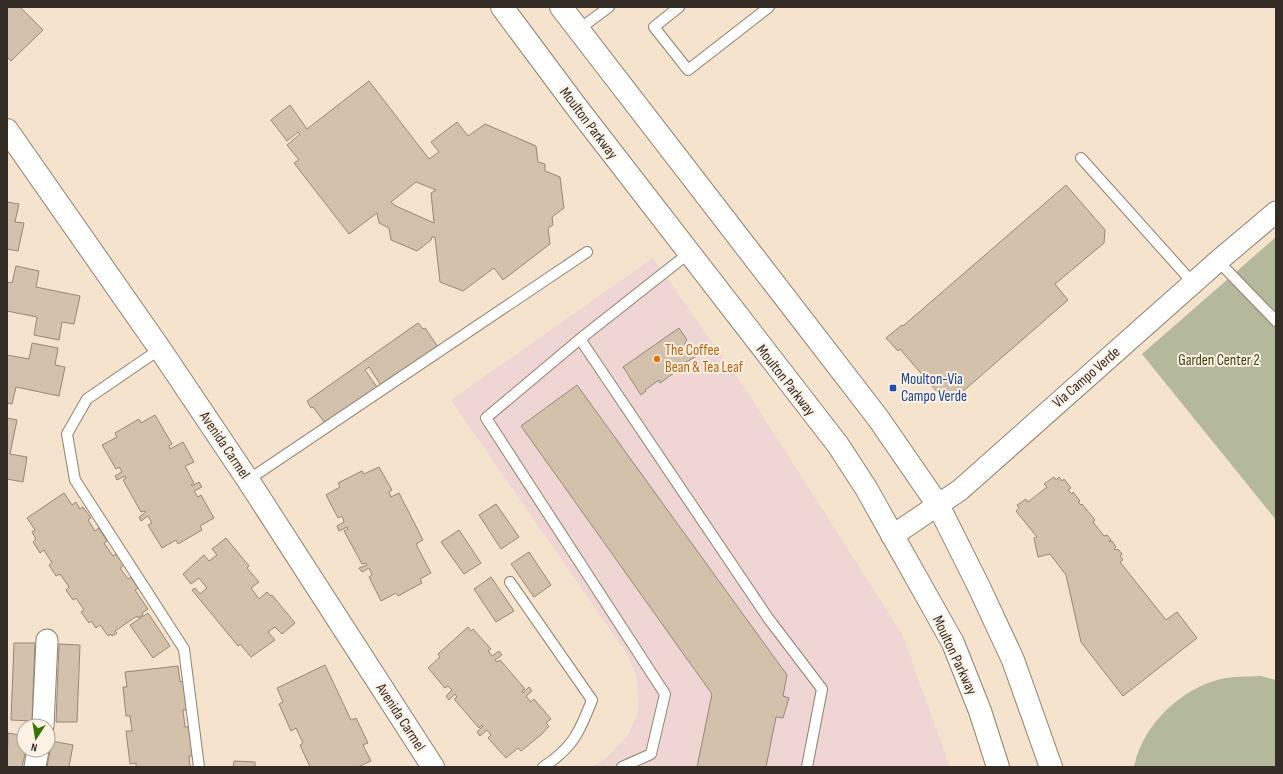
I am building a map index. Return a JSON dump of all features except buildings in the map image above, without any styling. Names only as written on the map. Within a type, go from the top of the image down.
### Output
[{"type":"main road","name":"Moulton Parkway","points":[[502,7],[580,111],[838,445],[866,488],[953,643],[980,711],[998,767]]},
{"type":"main road","points":[[561,7],[878,418],[938,505],[1013,660],[1051,767]]},
{"type":"main road","name":"Avenida Carmel","points":[[7,130],[160,349],[248,480],[434,767]]},
{"type":"street","name":"Via Campo Verde","points":[[892,536],[960,490],[1218,261],[1276,212]]},
{"type":"street","points":[[43,718],[47,640]]},
{"type":"lane","points":[[578,30],[609,7]]},
{"type":"lane","points":[[679,7],[654,27],[688,70],[769,7]]},
{"type":"lane","points":[[1081,158],[1193,283]]},
{"type":"lane","points":[[248,480],[587,252]]},
{"type":"lane","points":[[622,767],[651,754],[665,694],[486,418],[580,339],[689,253]]},
{"type":"lane","points":[[1218,261],[1276,320]]},
{"type":"lane","points":[[580,339],[768,618],[822,689],[807,767]]},
{"type":"lane","points":[[160,349],[87,398],[67,434],[75,480],[184,649],[198,767]]},
{"type":"lane","points":[[510,582],[592,700],[579,733],[556,759],[543,767]]},
{"type":"shaded area","points":[[653,258],[750,396],[902,634],[950,767],[591,767],[604,760],[628,735],[637,716],[639,696],[636,674],[627,654],[451,400]]},
{"type":"green space","name":"Garden Center 2","points":[[1276,237],[1276,520],[1142,354]]},
{"type":"green space","points":[[1261,676],[1276,680],[1276,767],[1134,767],[1138,752],[1145,737],[1165,711],[1178,700],[1191,691],[1221,679]]},
{"type":"place","name":"The Coffee Bean & Tea Leaf","points":[[657,359]]},
{"type":"place","name":"Moulton-Via Campo Verde","points":[[893,388]]}]
